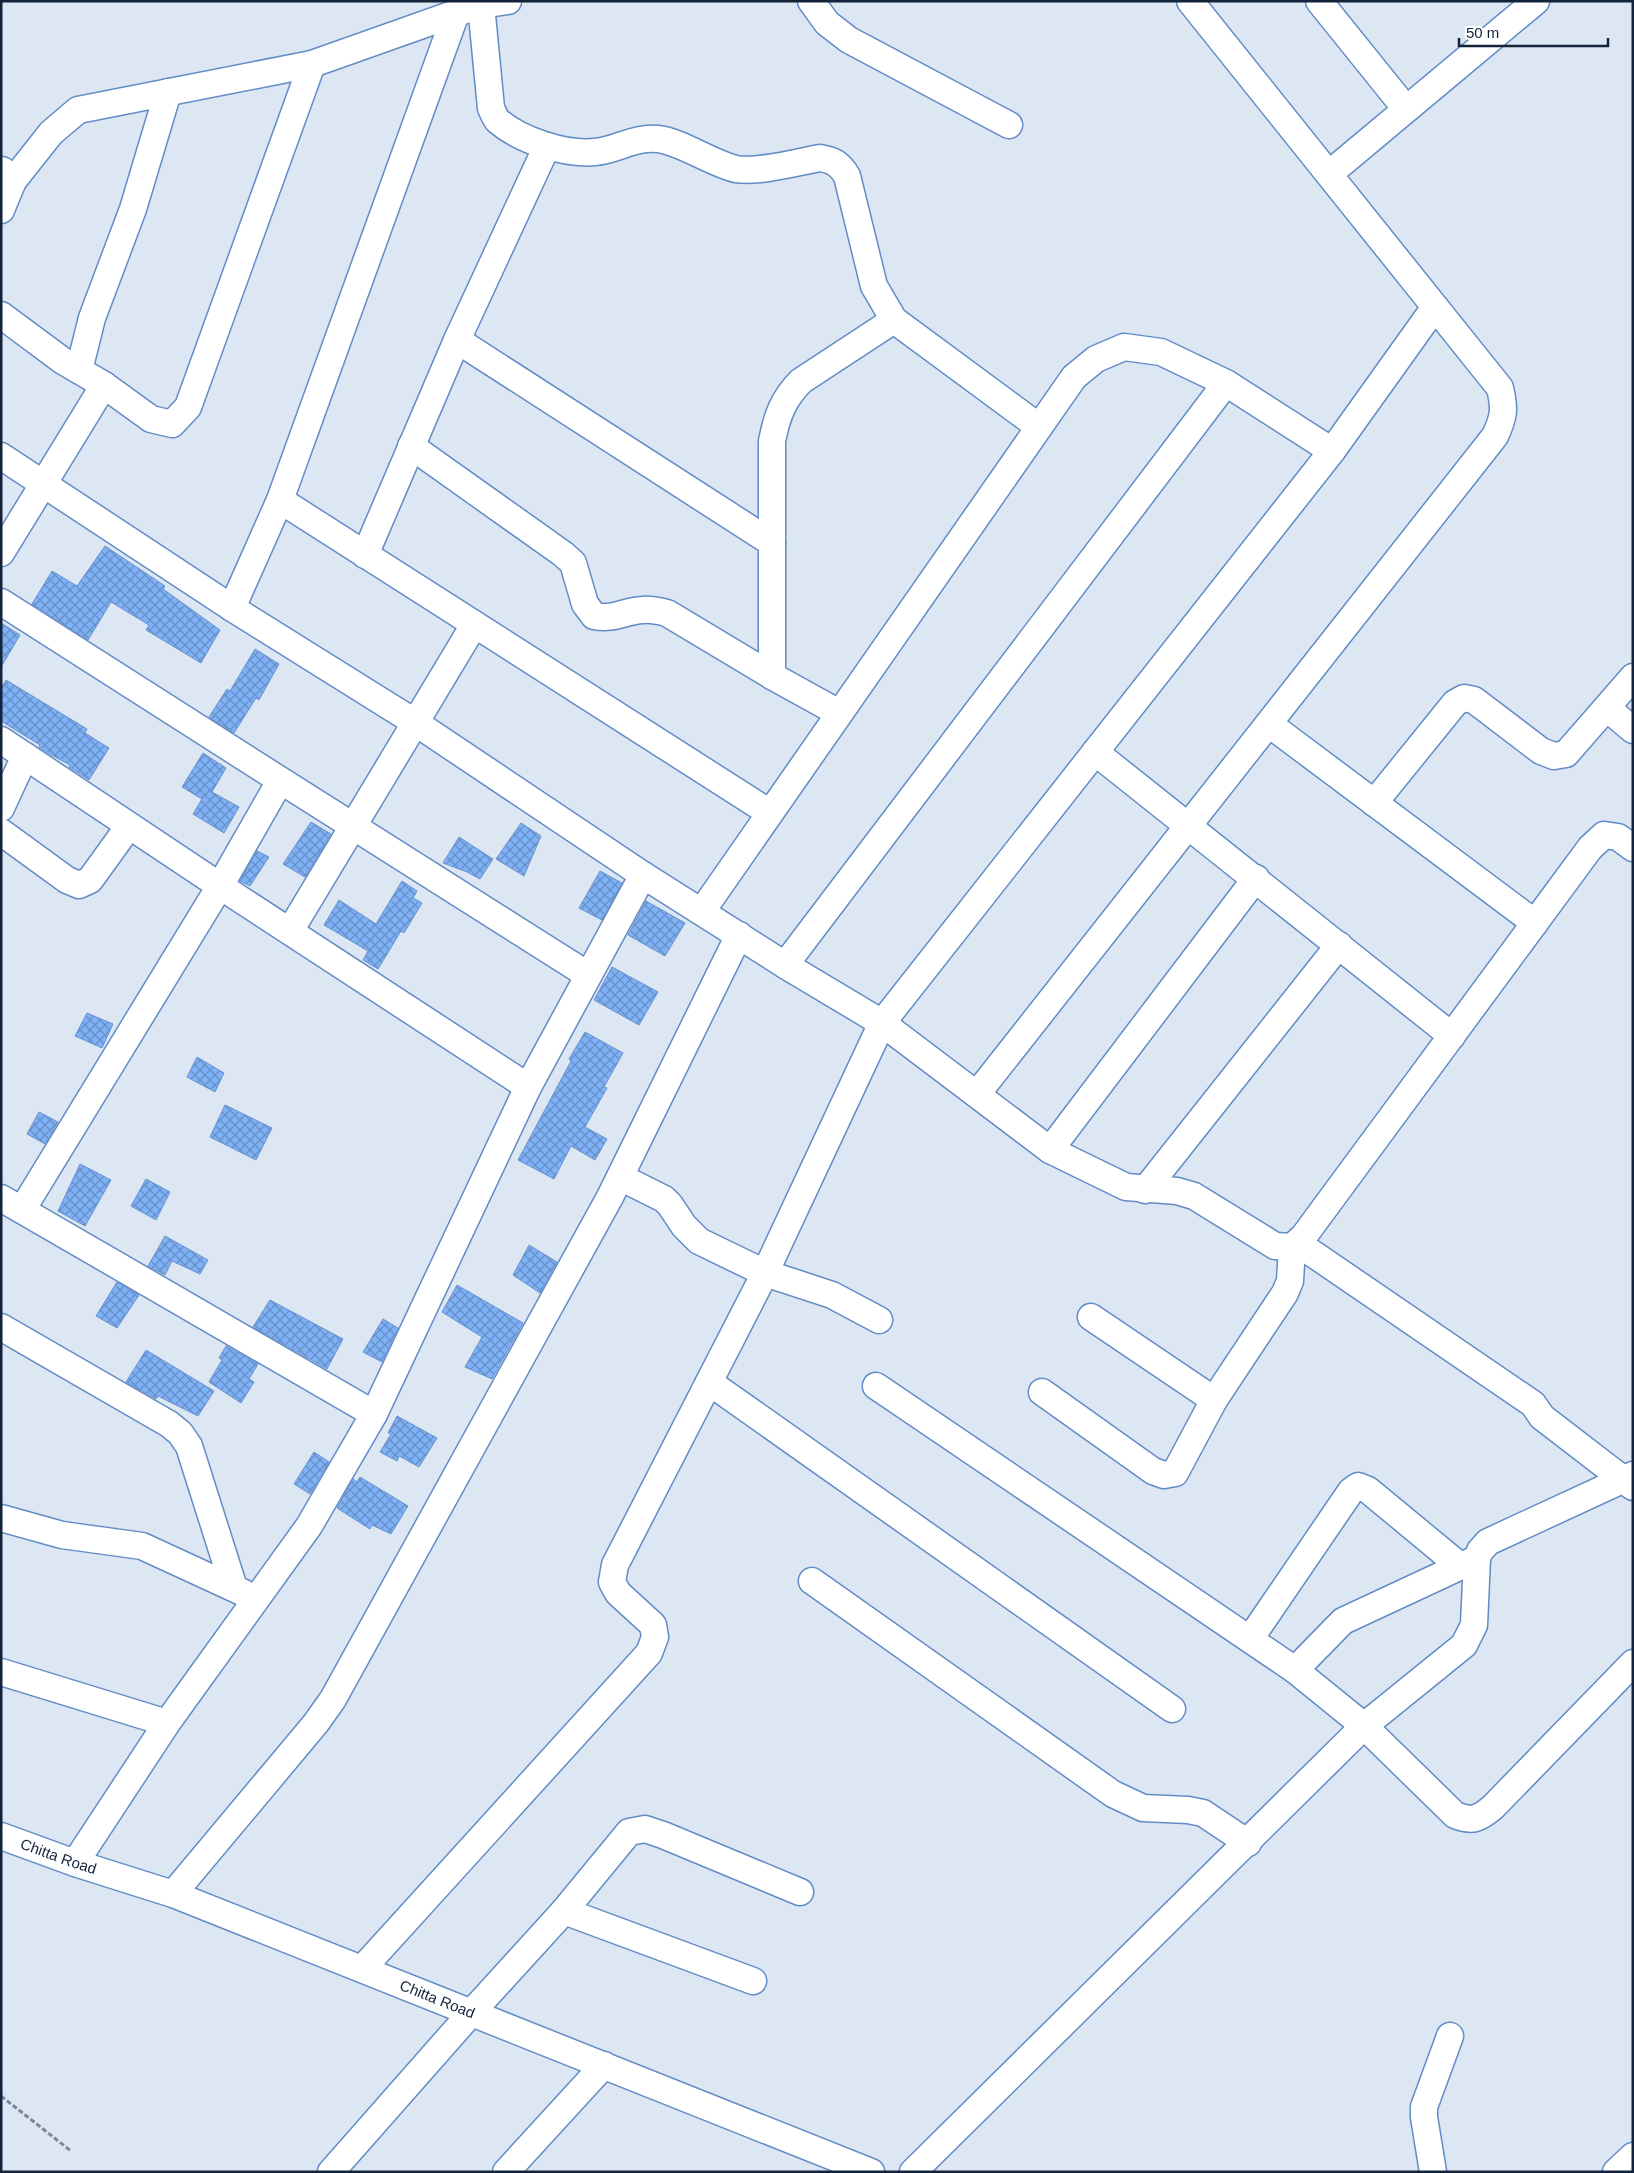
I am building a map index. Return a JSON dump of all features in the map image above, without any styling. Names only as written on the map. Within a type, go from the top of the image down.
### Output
[{"type":"street","points":[[1,210],[7,175],[78,110],[312,64],[480,5],[508,1]]},
{"type":"street","points":[[811,1],[827,23],[849,40],[1009,125]]},
{"type":"street","points":[[977,1094],[1495,436],[1503,419],[1504,406],[1500,388],[1190,1]]},
{"type":"street","points":[[1319,1],[1406,109]]},
{"type":"street","points":[[1329,174],[1536,1]]},
{"type":"street","points":[[480,5],[491,108],[496,120],[513,131],[547,146],[576,153],[596,152],[639,139],[660,139],[737,169],[752,169],[820,158],[841,165],[847,176],[874,286],[894,320],[1040,427]]},
{"type":"street","points":[[232,608],[280,500],[456,13]]},
{"type":"street","points":[[1,315],[63,361],[104,384],[151,419],[172,424],[188,407],[312,64]]},
{"type":"street","points":[[79,370],[92,318],[133,209],[168,92]]},
{"type":"street","points":[[365,555],[457,340],[547,146]]},
{"type":"street","points":[[362,1969],[649,1653],[655,1637],[653,1626],[618,1593],[612,1582],[615,1566],[765,1272],[882,1022],[1332,451],[1435,307]]},
{"type":"street","points":[[772,676],[772,441],[777,415],[788,394],[801,382],[894,320]]},
{"type":"street","points":[[457,340],[772,544]]},
{"type":"street","points":[[702,910],[1074,377],[1096,359],[1124,347],[1161,352],[1226,383],[1332,451]]},
{"type":"street","points":[[786,965],[1226,383]]},
{"type":"street","points":[[1,553],[104,384]]},
{"type":"street","points":[[411,446],[574,563],[585,604],[594,616],[607,619],[641,610],[667,613],[772,676],[839,713]]},
{"type":"street","points":[[1,456],[232,608],[416,723],[643,875],[702,910],[786,965],[882,1022],[1050,1150],[1126,1187],[1145,1190],[1177,1191],[1194,1196],[1275,1246],[1292,1247],[1308,1251],[1533,1404],[1542,1417],[1630,1481]]},
{"type":"street","points":[[280,500],[770,812]]},
{"type":"street","points":[[1,602],[588,975]]},
{"type":"street","points":[[290,932],[352,824],[416,723],[474,625]]},
{"type":"street","points":[[1374,804],[1455,703],[1464,698],[1474,700],[1541,751],[1554,756],[1566,754],[1633,677]]},
{"type":"street","points":[[1607,708],[1633,730]]},
{"type":"street","points":[[1268,724],[1535,922]]},
{"type":"street","points":[[1,740],[220,886],[528,1087]]},
{"type":"street","points":[[1095,752],[1256,878],[1452,1036]]},
{"type":"street","points":[[1,808],[25,756]]},
{"type":"street","points":[[280,781],[220,886],[12,1204],[374,1414]]},
{"type":"street","points":[[1,832],[67,880],[79,885],[90,880],[129,826]]},
{"type":"street","points":[[1042,1392],[1152,1471],[1164,1476],[1175,1473],[1214,1400],[1285,1293],[1290,1281],[1292,1247],[1304,1236],[1590,848],[1604,835],[1618,837],[1633,848]]},
{"type":"street","points":[[75,1863],[167,1723],[245,1593],[309,1526],[374,1414],[528,1087],[643,875]]},
{"type":"street","points":[[1050,1150],[1256,878]]},
{"type":"street","points":[[173,1894],[334,1699],[620,1177],[739,935]]},
{"type":"street","points":[[1145,1190],[1339,945]]},
{"type":"street","points":[[620,1177],[664,1199],[684,1226],[699,1241],[765,1272],[832,1295],[879,1320]]},
{"type":"street","points":[[1091,1317],[1214,1400]]},
{"type":"street","points":[[1,1327],[169,1424],[180,1433],[189,1446],[245,1593]]},
{"type":"street","points":[[709,1382],[1172,1709]]},
{"type":"street","points":[[876,1386],[1295,1670],[1364,1726],[1455,1815],[1468,1820],[1482,1816],[1493,1807],[1633,1663]]},
{"type":"street","points":[[1295,1670],[1343,1621],[1469,1562],[1488,1542],[1630,1481]]},
{"type":"street","points":[[913,2172],[1248,1843],[1364,1726],[1464,1645],[1474,1625],[1469,1562],[1368,1490],[1358,1486],[1350,1491],[1250,1639]]},
{"type":"street","points":[[1,1518],[62,1535],[142,1546],[245,1593]]},
{"type":"street","points":[[812,1580],[1113,1794],[1143,1808],[1188,1810],[1203,1813],[1248,1843]]},
{"type":"street","points":[[1,1672],[167,1723]]},
{"type":"street","points":[[331,2172],[564,1911],[629,1832],[646,1829],[800,1892]]},
{"type":"street","name":"Chitta Road","points":[[1,1836],[75,1863],[173,1894],[871,2172]]},
{"type":"street","points":[[564,1911],[753,1981]]},
{"type":"street","points":[[1433,2172],[1424,2107],[1450,2036]]},
{"type":"street","points":[[506,2172],[604,2065]]},
{"type":"street","points":[[1616,2172],[1633,2156]]},
{"type":"path","points":[[1,2096],[71,2151]]},
{"type":"building","points":[[105,546],[165,586],[163,589],[220,630],[201,663],[146,630],[149,625],[111,602],[88,640],[32,604],[52,571],[77,586]]},
{"type":"building","points":[[1,623],[20,635],[1,667]]},
{"type":"building","points":[[255,649],[279,664],[259,700],[256,698],[234,733],[209,717],[227,689],[230,691]]},
{"type":"building","points":[[6,680],[87,729],[85,733],[109,748],[89,780],[69,767],[70,765],[46,752],[39,747],[40,745],[1,721],[1,688]]},
{"type":"building","points":[[203,753],[226,768],[212,792],[239,807],[224,833],[193,814],[202,799],[182,787]]},
{"type":"building","points":[[311,822],[331,834],[305,877],[283,864]]},
{"type":"building","points":[[521,823],[541,836],[524,876],[496,859]]},
{"type":"building","points":[[459,837],[493,859],[480,879],[443,863]]},
{"type":"building","points":[[257,851],[269,857],[250,886],[240,881]]},
{"type":"building","points":[[600,871],[622,883],[602,920],[579,908]]},
{"type":"building","points":[[402,881],[417,891],[413,898],[422,903],[404,933],[401,931],[378,969],[363,960],[368,951],[324,925],[339,900],[376,924]]},
{"type":"building","points":[[646,901],[685,923],[665,956],[628,935]]},
{"type":"building","points":[[612,967],[658,992],[639,1025],[594,1000]]},
{"type":"building","points":[[87,1013],[113,1024],[102,1048],[75,1036]]},
{"type":"building","points":[[585,1032],[623,1053],[604,1087],[607,1088],[585,1127],[607,1139],[595,1160],[571,1146],[554,1179],[518,1160],[571,1061],[569,1059]]},
{"type":"building","points":[[197,1057],[224,1073],[215,1092],[187,1077]]},
{"type":"building","points":[[225,1105],[272,1128],[256,1160],[210,1137]]},
{"type":"building","points":[[39,1112],[58,1122],[45,1144],[27,1134]]},
{"type":"building","points":[[80,1164],[111,1180],[85,1226],[58,1211]]},
{"type":"building","points":[[146,1179],[170,1192],[156,1220],[131,1206]]},
{"type":"building","points":[[165,1236],[208,1260],[200,1274],[172,1261],[165,1275],[148,1266]]},
{"type":"building","points":[[529,1245],[557,1262],[540,1293],[513,1275]]},
{"type":"building","points":[[117,1282],[139,1295],[117,1328],[96,1316]]},
{"type":"building","points":[[457,1285],[523,1323],[492,1379],[465,1367],[482,1337],[442,1312]]},
{"type":"building","points":[[270,1300],[343,1339],[327,1369],[253,1327]]},
{"type":"building","points":[[383,1319],[398,1328],[382,1362],[363,1352]]},
{"type":"building","points":[[226,1346],[258,1364],[249,1379],[254,1382],[241,1403],[209,1382],[222,1360],[219,1358]]},
{"type":"building","points":[[146,1350],[214,1391],[198,1416],[158,1396],[156,1399],[126,1382]]},
{"type":"building","points":[[397,1416],[437,1438],[419,1467],[399,1456],[397,1461],[380,1452],[391,1434],[388,1433]]},
{"type":"building","points":[[314,1452],[329,1462],[310,1494],[294,1484]]},
{"type":"building","points":[[360,1477],[408,1506],[391,1534],[372,1525],[370,1529],[337,1508],[353,1479],[357,1482]]}]
